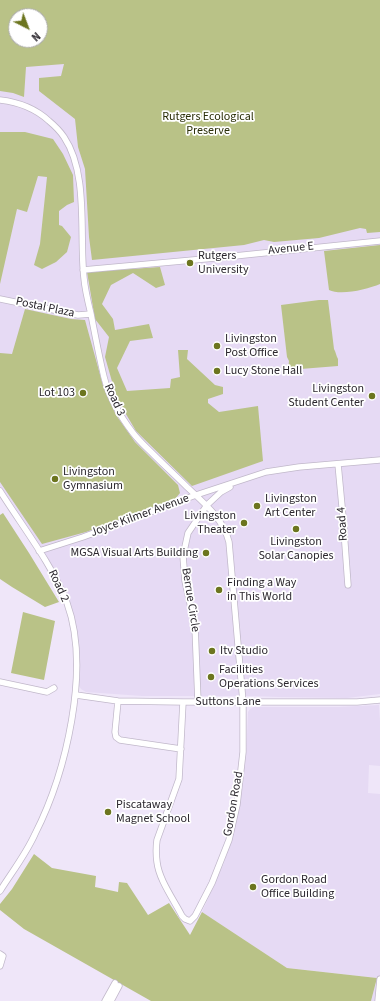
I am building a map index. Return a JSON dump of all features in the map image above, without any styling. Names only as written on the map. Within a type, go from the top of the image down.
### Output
[{"type":"street","name":"Road 3","points":[[0,100],[18,104],[34,110],[45,117],[64,138],[74,160],[79,187],[84,279],[108,392],[133,434],[207,505],[224,528],[229,542],[243,702]]},
{"type":"street","name":"Avenue E","points":[[83,270],[215,258],[380,240]]},
{"type":"street","name":"Postal Plaza","points":[[0,299],[78,315],[91,314]]},
{"type":"street","name":"Joyce Kilmer Avenue","points":[[39,551],[96,532],[196,495],[266,472],[299,467],[380,460]]},
{"type":"street","name":"Road 4","points":[[338,464],[348,585]]},
{"type":"street","name":"Joyce Kilmer Avenue","points":[[207,505],[221,492],[241,480]]},
{"type":"street","name":"Road 2","points":[[0,491],[51,570],[60,587],[67,603],[75,635],[76,650],[76,695],[68,741],[58,778],[49,805],[35,835],[0,891]]},
{"type":"street","name":"Berrue Circle","points":[[198,702],[195,626],[185,581],[184,556],[188,533],[207,505]]},
{"type":"street","points":[[0,682],[47,692],[54,688]]},
{"type":"street","name":"Suttons Lane","points":[[76,695],[118,701],[357,702],[380,700]]},
{"type":"street","points":[[118,701],[115,732],[116,736],[120,740],[180,749],[183,702]]},
{"type":"street","name":"Gordon Road","points":[[180,749],[179,779],[156,840],[157,862],[164,884],[182,916],[190,921],[195,916],[212,883],[228,840],[237,805],[243,752],[243,702]]},
{"type":"street","points":[[0,954],[3,956],[0,966]]},
{"type":"street","points":[[378,1001],[380,979]]},
{"type":"street","points":[[105,1001],[117,984],[111,1001]]},
{"type":"shaded area","name":"Rutgers University","points":[[0,0],[380,0],[380,694],[347,698],[142,696],[86,692],[79,686],[73,618],[42,550],[0,486]]},
{"type":"shaded area","points":[[379,705],[380,766],[369,765],[368,793],[380,794],[380,1001],[371,1001],[377,978],[287,968],[202,912],[224,863],[239,810],[246,758],[248,712],[250,709],[254,707],[338,707]]},
{"type":"green space","name":"Rutgers Ecological Preserve","points":[[0,0],[380,0],[380,232],[367,233],[366,229],[360,228],[319,238],[274,242],[264,240],[244,245],[92,260],[89,237],[85,169],[78,147],[75,119],[39,91],[39,78],[61,76],[64,64],[26,67],[24,97],[13,93],[0,91]]},
{"type":"green space","points":[[0,132],[25,132],[53,139],[63,154],[73,175],[74,202],[59,211],[59,225],[62,226],[71,237],[67,252],[56,262],[42,269],[34,265],[40,244],[47,177],[38,176],[27,212],[17,209],[0,284]]},
{"type":"green space","points":[[380,245],[380,284],[362,290],[347,292],[334,292],[329,290],[324,251]]},
{"type":"green space","points":[[160,267],[165,285],[156,288],[133,273],[111,285],[102,304],[113,319],[115,330],[149,324],[153,338],[130,341],[117,368],[127,391],[170,388],[171,379],[180,377],[178,350],[188,350],[187,359],[215,385],[223,387],[223,394],[208,399],[208,403],[219,412],[258,406],[263,461],[192,486],[136,431],[117,399],[105,357],[109,337],[95,319],[87,272]]},
{"type":"green space","points":[[328,300],[334,349],[338,359],[338,366],[288,370],[289,361],[287,357],[281,305]]},
{"type":"green space","points":[[25,309],[71,319],[85,320],[104,389],[116,415],[135,442],[178,485],[180,493],[175,499],[86,532],[42,544],[0,482],[0,353],[12,354]]},
{"type":"green space","points":[[3,513],[59,602],[45,607],[0,579],[0,515]]},
{"type":"green space","points":[[23,612],[55,621],[44,680],[11,673]]},
{"type":"green space","points":[[34,854],[52,868],[96,876],[95,887],[118,892],[119,882],[127,883],[148,915],[169,903],[190,935],[202,912],[287,968],[377,978],[371,1001],[151,1001],[24,929],[0,910],[0,904],[12,889]]},
{"type":"place","name":"Rutgers University","points":[[190,263]]},
{"type":"place","name":"Livingston Post Office","points":[[217,346]]},
{"type":"place","name":"Lucy Stone Hall","points":[[217,371]]},
{"type":"place","name":"Lot 103","points":[[83,393]]},
{"type":"place","name":"Livingston Student Center","points":[[372,396]]},
{"type":"place","name":"Livingston Gymnasium","points":[[55,479]]},
{"type":"place","name":"Livingston Art Center","points":[[257,506]]},
{"type":"place","name":"Livingston Theater","points":[[244,523]]},
{"type":"place","name":"Livingston Solar Canopies","points":[[296,529]]},
{"type":"place","name":"MGSA Visual Arts Building","points":[[206,553]]},
{"type":"place","name":"Finding a Way in This World","points":[[219,590]]},
{"type":"place","name":"Itv Studio","points":[[212,651]]},
{"type":"place","name":"Facilities Operations Services","points":[[211,677]]},
{"type":"place","name":"Piscataway Magnet School","points":[[108,812]]},
{"type":"place","name":"Gordon Road Office Building","points":[[253,887]]}]
